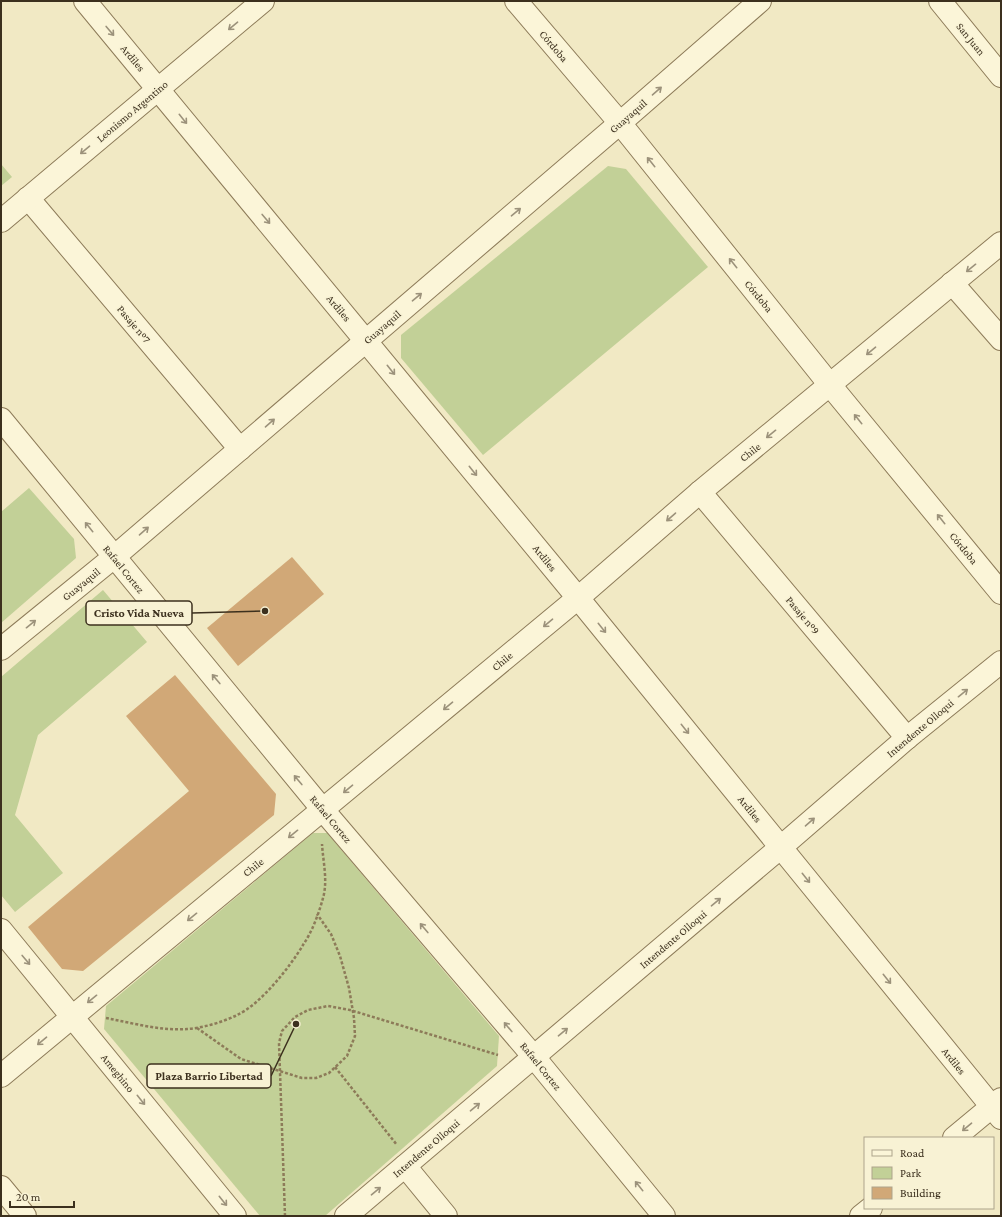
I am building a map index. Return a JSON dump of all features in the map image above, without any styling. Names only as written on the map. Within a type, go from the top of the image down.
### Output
[{"type":"street","name":"Ardiles","points":[[85,1],[366,340],[781,848],[998,1108]]},
{"type":"street","name":"Leonismo Argentino","points":[[1,221],[262,1]]},
{"type":"street","name":"Córdoba","points":[[516,1],[620,124],[830,385],[1001,593]]},
{"type":"street","name":"Guayaquil","points":[[1,649],[114,557],[620,124],[760,1]]},
{"type":"street","name":"San Juan","points":[[940,1],[1001,76]]},
{"type":"street","name":"Pasaje nº7","points":[[28,198],[240,449]]},
{"type":"street","name":"Chile","points":[[1,1076],[72,1015],[323,810],[578,598],[700,492],[1001,243]]},
{"type":"street","points":[[952,283],[1001,339]]},
{"type":"street","name":"Rafael Cortez","points":[[1,419],[323,810],[534,1057],[664,1216]]},
{"type":"street","name":"Pasaje nº9","points":[[700,492],[907,738]]},
{"type":"street","name":"Intendente Olloqui","points":[[346,1216],[403,1158],[534,1057],[781,848],[907,738],[1001,662]]},
{"type":"street","name":"Ameghino","points":[[1,930],[235,1216]]},
{"type":"street","points":[[955,1137],[998,1108]]},
{"type":"street","points":[[403,1158],[446,1216]]},
{"type":"street","points":[[1,1187],[25,1216]]},
{"type":"street","points":[[861,1216],[870,1209]]},
{"type":"path","points":[[105,1018],[161,1028],[188,1029],[238,1015],[260,998],[284,972],[304,944],[324,897],[325,874],[321,840]]},
{"type":"path","points":[[197,1027],[241,1059],[288,1075],[316,1078],[329,1073],[336,1067],[347,1056],[355,1036],[354,1018],[340,956],[331,934],[317,914]]},
{"type":"path","points":[[285,1216],[279,1043],[282,1031],[295,1017],[308,1010],[328,1006],[350,1010],[498,1055]]},
{"type":"path","points":[[336,1067],[403,1158]]},
{"type":"green space","points":[[1,164],[12,177],[1,186]]},
{"type":"green space","points":[[608,166],[626,169],[708,267],[483,455],[401,358],[401,335]]},
{"type":"green space","points":[[29,488],[74,539],[76,558],[1,623],[1,512]]},
{"type":"green space","points":[[103,590],[147,642],[38,735],[15,815],[63,873],[15,912],[1,895],[1,677]]},
{"type":"green space","points":[[313,833],[327,833],[499,1036],[497,1066],[325,1216],[260,1216],[104,1029],[106,1006]]},
{"type":"building","points":[[292,557],[324,594],[238,666],[207,628]]},
{"type":"building","points":[[175,675],[276,794],[274,815],[83,971],[62,969],[28,927],[189,791],[126,716]]},
{"type":"place","name":"Cristo Vida Nueva","points":[[265,611]]},
{"type":"place","name":"Plaza Barrio Libertad","points":[[296,1024]]}]
